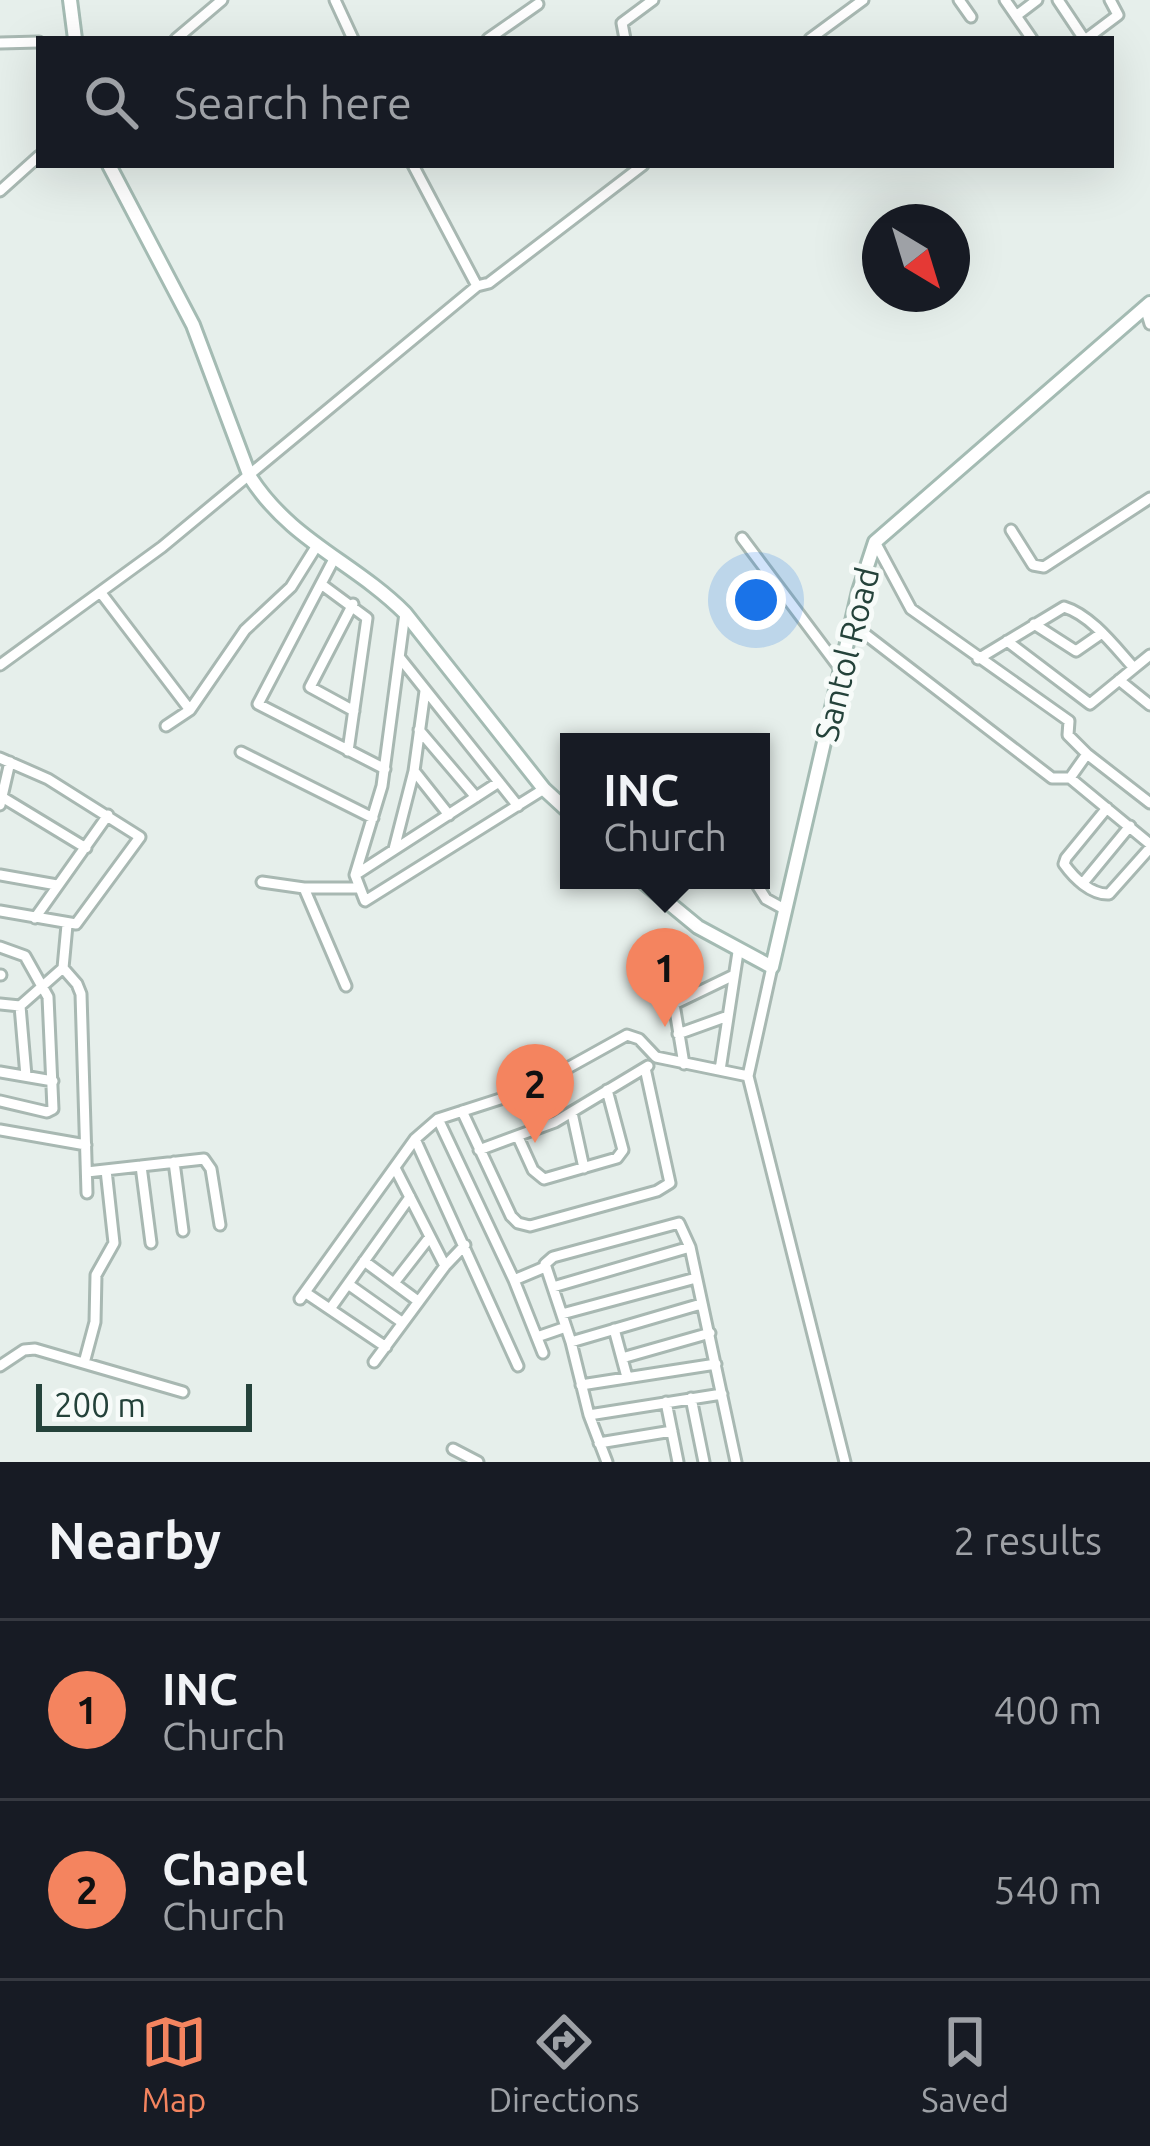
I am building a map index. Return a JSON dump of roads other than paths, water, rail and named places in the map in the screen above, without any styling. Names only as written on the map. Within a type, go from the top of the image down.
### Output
[{"type":"street","points":[[70,0],[75,36]]},
{"type":"street","points":[[180,36],[222,0]]},
{"type":"street","points":[[335,0],[352,36]]},
{"type":"street","points":[[624,36],[622,23],[653,0]]},
{"type":"street","points":[[814,36],[863,0]]},
{"type":"street","points":[[959,0],[971,17]]},
{"type":"street","points":[[1005,0],[1030,36]]},
{"type":"street","points":[[1016,16],[1037,0]]},
{"type":"street","points":[[1058,0],[1083,36]]},
{"type":"street","points":[[1089,36],[1118,15],[1110,0]]},
{"type":"street","points":[[492,36],[538,4]]},
{"type":"street","points":[[0,43],[36,42]]},
{"type":"street","points":[[0,191],[36,159]]},
{"type":"street","points":[[111,168],[193,326],[250,477],[273,508],[316,548],[405,613],[560,803]]},
{"type":"street","points":[[415,168],[477,286]]},
{"type":"street","points":[[0,665],[250,477],[477,286],[489,283],[639,168]]},
{"type":"street","points":[[0,170],[9,182]]},
{"type":"street","points":[[1148,305],[1150,324]]},
{"type":"street","name":"Santol Road","points":[[772,967],[874,542],[1148,305]]},
{"type":"street","points":[[1011,530],[1033,565],[1045,568],[1150,498]]},
{"type":"street","points":[[742,538],[841,670]]},
{"type":"street","points":[[874,542],[911,609],[1070,722]]},
{"type":"street","points":[[166,726],[190,710],[244,630],[291,587],[316,548]]},
{"type":"street","points":[[334,560],[258,704],[385,769]]},
{"type":"street","points":[[322,584],[353,604],[368,624],[348,751]]},
{"type":"street","points":[[101,593],[190,710]]},
{"type":"street","points":[[353,604],[310,688],[354,710]]},
{"type":"street","points":[[978,659],[1052,611],[1068,607],[1135,668]]},
{"type":"street","points":[[405,613],[385,769],[355,875],[364,901],[544,788]]},
{"type":"street","points":[[852,624],[1052,778],[1070,778],[1130,826],[1150,846],[1112,893],[1101,895],[1064,862],[1107,808]]},
{"type":"street","points":[[1034,624],[1076,651],[1102,634]]},
{"type":"street","points":[[1007,640],[1090,704]]},
{"type":"street","points":[[1150,656],[1070,722],[1068,735],[1150,803]]},
{"type":"street","points":[[400,658],[518,806]]},
{"type":"street","points":[[1119,680],[1150,705]]},
{"type":"street","points":[[394,849],[414,772],[425,691]]},
{"type":"street","points":[[419,730],[476,797]]},
{"type":"street","points":[[242,752],[373,818]]},
{"type":"street","points":[[1070,778],[1087,754]]},
{"type":"street","points":[[0,911],[67,925],[79,921],[140,839],[108,814],[5,760],[1,801],[86,848]]},
{"type":"street","points":[[414,772],[449,815]]},
{"type":"street","points":[[355,875],[499,782]]},
{"type":"street","points":[[35,918],[108,814]]},
{"type":"street","points":[[1083,883],[1130,826]]},
{"type":"street","points":[[0,874],[57,886]]},
{"type":"street","points":[[262,882],[358,888]]},
{"type":"street","points":[[304,888],[346,986]]},
{"type":"street","points":[[651,889],[738,952],[772,967],[748,1076],[845,1462]]},
{"type":"street","points":[[760,889],[786,910]]},
{"type":"street","points":[[0,1004],[20,1006],[63,968],[67,925]]},
{"type":"street","points":[[0,947],[25,956],[47,997],[53,1081],[50,1112],[0,1101]]},
{"type":"street","points":[[720,1070],[738,952]]},
{"type":"street","points":[[63,968],[80,988],[87,1192]]},
{"type":"street","points":[[684,1064],[672,1009],[675,1002],[732,976]]},
{"type":"street","points":[[20,1006],[26,1076]]},
{"type":"street","points":[[678,1034],[728,1016]]},
{"type":"street","points":[[386,1347],[303,1296],[415,1139],[438,1119],[528,1090],[627,1035],[639,1039],[656,1058],[748,1076]]},
{"type":"street","points":[[479,1150],[572,1113],[656,1058]]},
{"type":"street","points":[[462,1111],[511,1216],[526,1226],[664,1188],[670,1176],[645,1068]]},
{"type":"street","points":[[0,1072],[53,1081]]},
{"type":"street","points":[[518,1137],[542,1179],[622,1153],[607,1090]]},
{"type":"street","points":[[572,1113],[584,1168]]},
{"type":"street","points":[[438,1119],[543,1353]]},
{"type":"street","points":[[0,1130],[86,1145]]},
{"type":"street","points":[[415,1139],[518,1366]]},
{"type":"street","points":[[87,1172],[200,1158],[208,1162],[220,1225]]},
{"type":"street","points":[[174,1162],[183,1231]]},
{"type":"street","points":[[141,1166],[151,1243]]},
{"type":"street","points":[[395,1168],[445,1266]]},
{"type":"street","points":[[84,1363],[94,1322],[96,1275],[114,1243],[106,1170]]},
{"type":"street","points":[[330,1309],[410,1197]]},
{"type":"street","points":[[514,1280],[545,1267],[553,1257],[676,1223],[684,1226],[736,1462]]},
{"type":"street","points":[[374,1362],[464,1242],[489,1227]]},
{"type":"street","points":[[394,1283],[429,1238]]},
{"type":"street","points":[[553,1287],[690,1247]]},
{"type":"street","points":[[364,1261],[418,1301]]},
{"type":"street","points":[[545,1267],[607,1462]]},
{"type":"street","points":[[562,1314],[696,1279]]},
{"type":"street","points":[[348,1284],[403,1323]]},
{"type":"street","points":[[497,1314],[523,1302]]},
{"type":"street","points":[[571,1342],[701,1304]]},
{"type":"street","points":[[537,1337],[566,1327]]},
{"type":"street","points":[[614,1329],[627,1377]]},
{"type":"street","points":[[622,1358],[710,1334]]},
{"type":"street","points":[[0,1366],[31,1348],[183,1392]]},
{"type":"street","points":[[581,1385],[716,1364]]},
{"type":"street","points":[[589,1415],[722,1394]]},
{"type":"street","points":[[692,1398],[704,1462]]},
{"type":"street","points":[[659,1462],[677,1460],[666,1402]]},
{"type":"street","points":[[599,1443],[672,1431]]},
{"type":"street","points":[[453,1449],[478,1462]]},
{"type":"place","name":"INC","points":[[665,1027]]},
{"type":"place","name":"Chapel","points":[[535,1143]]}]
